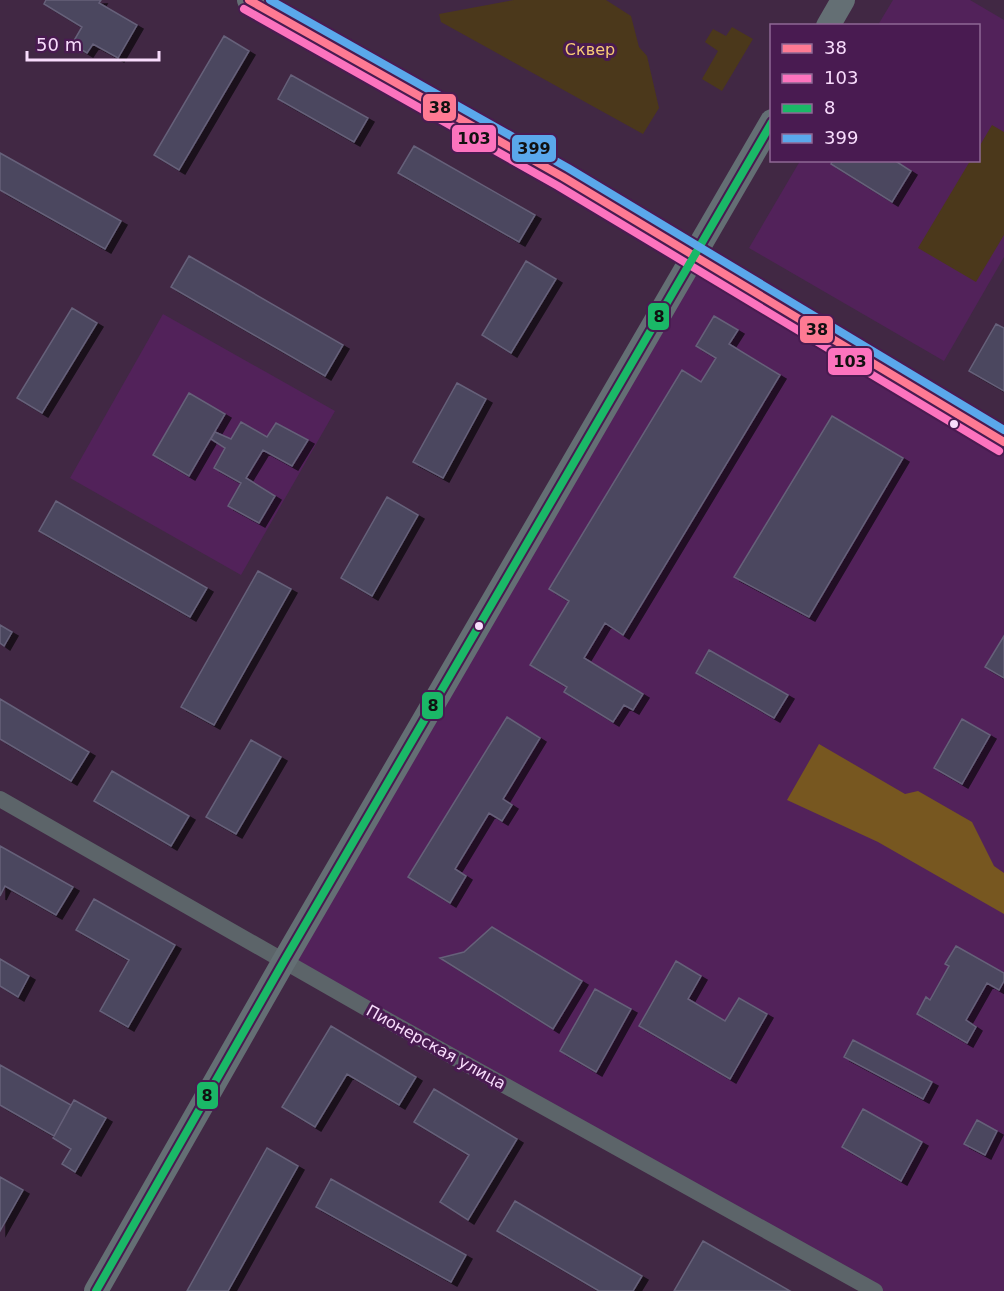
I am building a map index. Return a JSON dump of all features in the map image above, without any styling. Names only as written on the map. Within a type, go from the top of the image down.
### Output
[{"type":"main road","points":[[249,0],[554,172],[1004,442]]},
{"type":"main road","points":[[829,24],[843,0]]},
{"type":"main road","points":[[96,1291],[284,961],[770,123]]},
{"type":"street","name":"Пионерская улица","points":[[0,799],[284,961],[875,1291]]},
{"type":"shaded area","points":[[893,0],[970,0],[1004,20],[1004,257],[944,361],[749,248],[799,162],[980,162],[980,24],[879,24]]},
{"type":"shaded area","points":[[692,255],[1004,442],[1004,1291],[875,1291],[284,961]]},
{"type":"shaded area","points":[[163,314],[335,411],[241,575],[70,478]]},
{"type":"shaded area","points":[[819,744],[905,794],[918,791],[972,822],[994,866],[1004,873],[1004,914],[878,842],[787,800]]},
{"type":"green space","name":"Сквер","points":[[514,0],[606,0],[631,16],[639,47],[647,56],[659,108],[643,134],[441,22],[439,14]]},
{"type":"green space","points":[[732,27],[753,39],[722,91],[702,79],[718,51],[705,42],[713,29],[726,36]]},
{"type":"green space","points":[[992,125],[1004,132],[1004,235],[976,282],[918,248],[969,162],[980,162],[980,145]]},
{"type":"building","points":[[46,0],[101,0],[99,3],[137,25],[118,58],[93,44],[87,53],[72,44],[82,27],[44,4]]},
{"type":"building","points":[[224,36],[249,51],[179,170],[154,155]]},
{"type":"building","points":[[291,75],[368,118],[354,142],[278,99]]},
{"type":"building","points":[[414,146],[535,215],[519,242],[398,173]]},
{"type":"building","points":[[0,153],[121,221],[105,249],[0,190]]},
{"type":"building","points":[[832,162],[897,162],[911,171],[892,202],[831,164]]},
{"type":"building","points":[[189,256],[343,345],[325,376],[171,287]]},
{"type":"building","points":[[526,261],[556,279],[511,353],[482,335]]},
{"type":"building","points":[[72,308],[97,323],[42,413],[17,398]]},
{"type":"building","points":[[714,316],[738,330],[729,344],[780,375],[623,635],[605,623],[584,658],[643,694],[633,710],[624,705],[613,722],[564,692],[567,687],[530,665],[569,601],[549,589],[682,370],[701,382],[716,358],[696,346]]},
{"type":"building","points":[[996,324],[1004,328],[1004,391],[969,371]]},
{"type":"building","points":[[457,383],[486,399],[443,478],[413,462]]},
{"type":"building","points":[[189,393],[225,414],[189,476],[153,455]]},
{"type":"building","points":[[832,416],[903,458],[809,617],[734,577]]},
{"type":"building","points":[[241,422],[267,437],[276,423],[308,440],[292,466],[263,450],[246,478],[275,496],[259,523],[228,506],[241,483],[214,468],[225,448],[211,439],[215,432],[231,439]]},
{"type":"building","points":[[387,497],[418,515],[372,596],[341,578]]},
{"type":"building","points":[[56,501],[207,588],[190,617],[39,531]]},
{"type":"building","points":[[258,571],[291,589],[214,725],[181,707]]},
{"type":"building","points":[[0,625],[12,632],[4,646],[0,643]]},
{"type":"building","points":[[1004,636],[1004,678],[985,667]]},
{"type":"building","points":[[709,650],[788,695],[774,718],[696,673]]},
{"type":"building","points":[[0,699],[89,752],[71,781],[0,739]]},
{"type":"building","points":[[507,717],[540,738],[503,799],[512,805],[502,821],[489,813],[455,869],[466,876],[450,903],[408,877]]},
{"type":"building","points":[[962,719],[990,735],[962,784],[934,768]]},
{"type":"building","points":[[251,740],[281,757],[236,834],[206,817]]},
{"type":"building","points":[[112,771],[189,816],[171,846],[94,801]]},
{"type":"building","points":[[0,846],[73,887],[56,915],[5,886],[0,896]]},
{"type":"building","points":[[94,899],[175,945],[128,1027],[100,1011],[129,960],[76,930]]},
{"type":"building","points":[[492,927],[582,981],[553,1029],[440,958],[464,952]]},
{"type":"building","points":[[956,946],[1004,973],[1004,981],[999,990],[987,983],[966,1020],[976,1027],[967,1043],[917,1014],[926,997],[930,1000],[949,966],[945,964]]},
{"type":"building","points":[[0,959],[29,976],[18,997],[0,986]]},
{"type":"building","points":[[676,961],[701,976],[688,999],[725,1021],[739,998],[767,1014],[730,1079],[639,1026]]},
{"type":"building","points":[[595,989],[631,1009],[596,1072],[560,1051]]},
{"type":"building","points":[[331,1026],[416,1077],[399,1105],[347,1074],[315,1127],[282,1107]]},
{"type":"building","points":[[853,1040],[932,1082],[923,1099],[844,1057]]},
{"type":"building","points":[[0,1065],[71,1105],[54,1136],[0,1105]]},
{"type":"building","points":[[434,1089],[517,1139],[468,1220],[440,1202],[469,1155],[414,1122]]},
{"type":"building","points":[[74,1100],[106,1118],[75,1172],[62,1164],[71,1149],[53,1138]]},
{"type":"building","points":[[863,1109],[922,1142],[901,1181],[842,1147]]},
{"type":"building","points":[[977,1120],[997,1131],[985,1155],[964,1144]]},
{"type":"building","points":[[267,1148],[298,1166],[228,1291],[187,1291]]},
{"type":"building","points":[[0,1177],[23,1190],[0,1231]]},
{"type":"building","points":[[331,1179],[466,1255],[451,1282],[316,1207]]},
{"type":"building","points":[[515,1201],[642,1276],[633,1291],[599,1291],[497,1231]]},
{"type":"building","points":[[703,1241],[790,1291],[674,1291]]},
{"type":"transit line","name":"38","points":[[249,0],[563,177],[1004,442]]},
{"type":"transit line","name":"399","points":[[270,0],[568,168],[1004,430]]},
{"type":"transit line","name":"103","points":[[244,9],[558,186],[999,451]]},
{"type":"transit line","name":"8","points":[[96,1291],[284,961],[770,125]]}]
